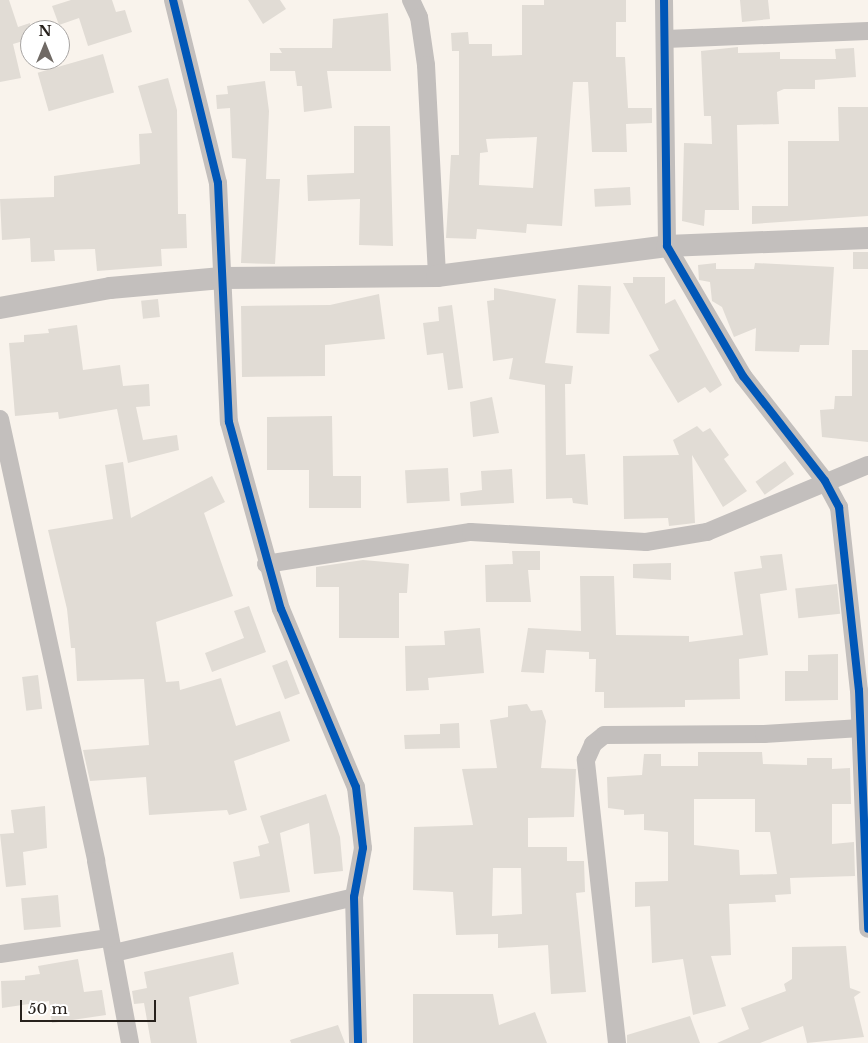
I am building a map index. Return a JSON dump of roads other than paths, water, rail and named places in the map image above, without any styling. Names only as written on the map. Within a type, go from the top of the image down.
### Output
[{"type":"street","points":[[173,0],[218,184],[229,422],[266,564],[313,693],[356,787],[363,848],[354,897],[358,1043]]},
{"type":"street","points":[[411,0],[420,17],[426,65],[437,276]]},
{"type":"street","points":[[664,0],[666,39],[667,246],[743,376],[825,481],[839,507],[864,691],[861,728],[868,930]]},
{"type":"street","points":[[666,39],[868,30]]},
{"type":"street","points":[[0,308],[110,288],[222,278],[437,276],[667,246],[868,238]]},
{"type":"street","points":[[0,419],[112,945],[130,1043]]},
{"type":"street","points":[[266,564],[471,532],[646,542],[707,532],[825,481],[868,465]]},
{"type":"street","points":[[617,1043],[586,760],[593,744],[604,735],[764,734],[861,728]]},
{"type":"street","points":[[0,954],[112,945],[354,897]]}]
